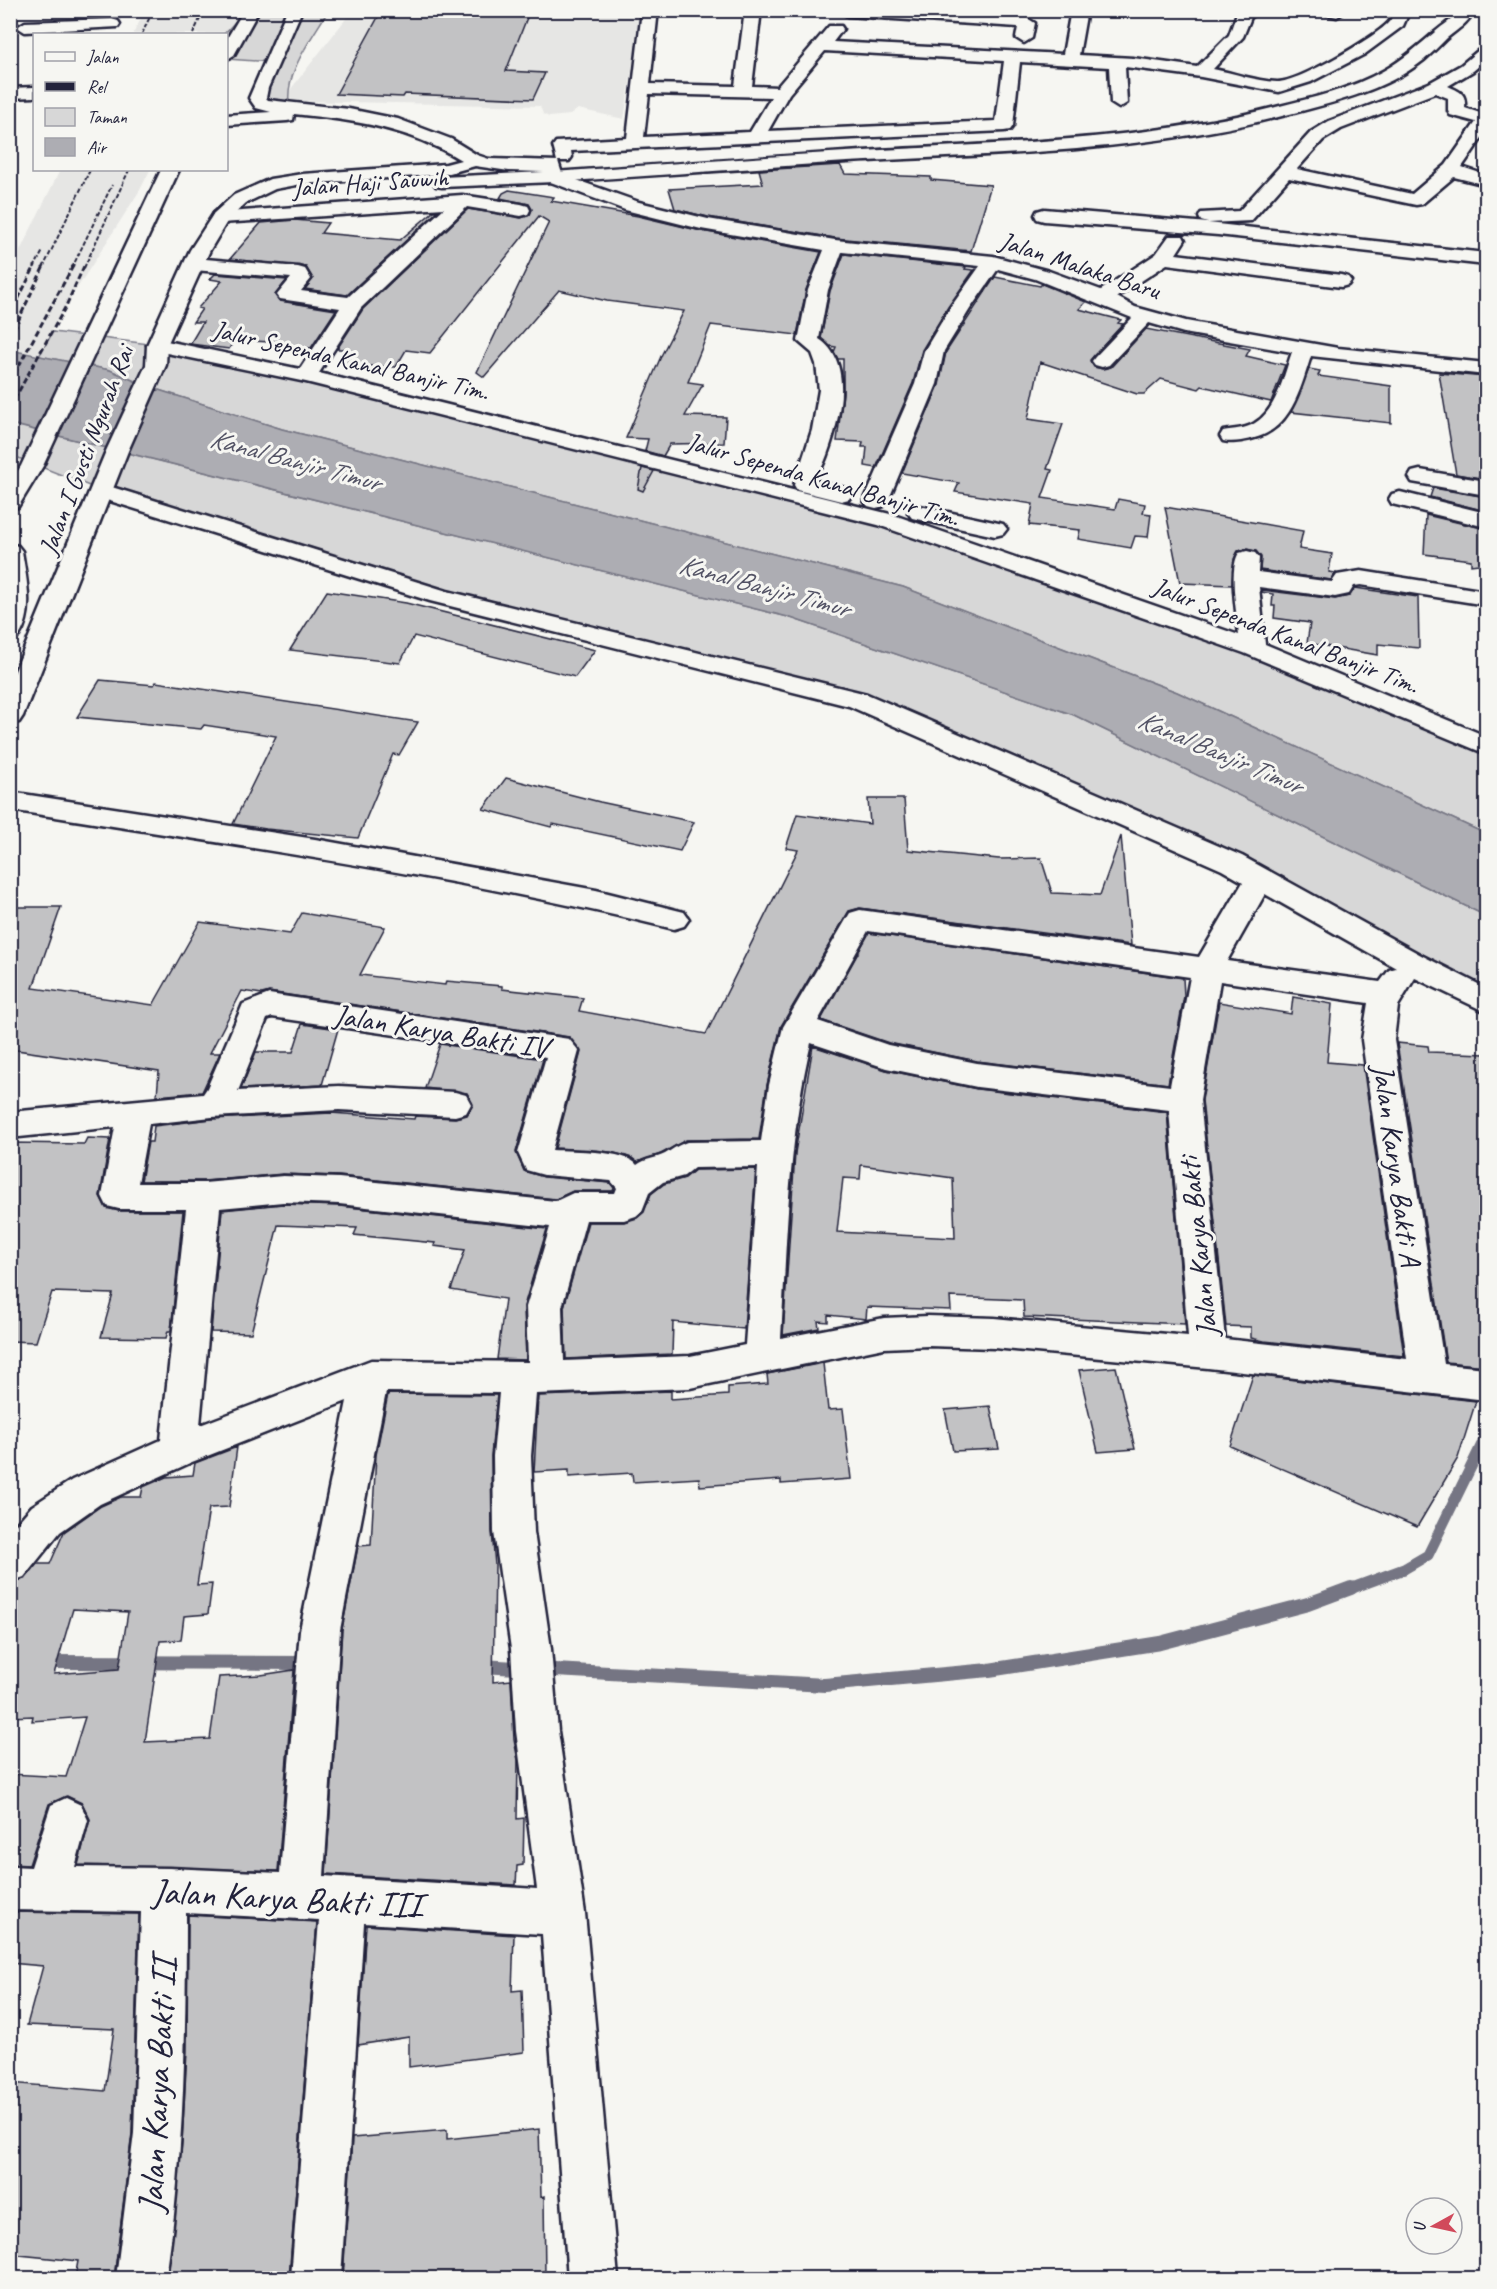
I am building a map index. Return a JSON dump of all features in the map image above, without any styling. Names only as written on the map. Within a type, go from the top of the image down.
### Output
[{"type":"main road","points":[[25,27],[108,29],[120,10]]},
{"type":"main road","points":[[228,52],[252,10]]},
{"type":"main road","points":[[295,10],[260,88],[258,101],[272,107],[325,111],[378,120],[436,140],[471,159],[501,166],[846,157],[1075,145],[1160,136],[1242,122],[1325,100],[1399,69],[1418,57],[1442,34],[1460,22],[1468,10]]},
{"type":"main road","points":[[635,143],[650,10]]},
{"type":"main road","points":[[744,91],[753,10]]},
{"type":"main road","points":[[1070,60],[1079,10]]},
{"type":"main road","points":[[1201,72],[1237,35],[1244,22],[1246,10]]},
{"type":"main road","points":[[822,46],[1118,63],[1201,72],[1279,87],[1291,86],[1321,73],[1396,24],[1402,10]]},
{"type":"main road","points":[[1442,34],[1451,10]]},
{"type":"main road","points":[[757,136],[782,92],[822,46],[848,11],[1027,23],[1024,38]]},
{"type":"main road","points":[[1179,226],[1175,218],[1183,216],[1244,217],[1317,136],[1335,125],[1435,87],[1467,68],[1486,52]]},
{"type":"main road","points":[[557,166],[562,146],[1004,126],[1013,56]]},
{"type":"main road","points":[[1171,116],[1274,100],[1315,87],[1383,56]]},
{"type":"main road","points":[[1118,63],[1119,103]]},
{"type":"main road","points":[[1467,68],[1486,72]]},
{"type":"main road","points":[[1285,172],[1412,201],[1416,200],[1452,169],[1486,120],[1456,111],[1457,96],[1435,87]]},
{"type":"main road","points":[[641,89],[782,92]]},
{"type":"main road","points":[[10,93],[33,92]]},
{"type":"main road","points":[[228,120],[284,116],[334,120],[390,127],[436,140]]},
{"type":"main road","points":[[224,214],[248,198],[286,189],[1037,130]]},
{"type":"main road","name":"Jalan I Gusti Ngurah Rai","points":[[10,716],[194,264],[224,214],[245,195],[270,184],[302,179],[446,169],[468,164],[471,159]]},
{"type":"main road","name":"Jalan Malaka Baru","points":[[557,166],[632,206],[678,218],[835,246],[993,262],[1042,275],[1102,298],[1128,311],[1194,329],[1303,349],[1486,369]]},
{"type":"main road","points":[[1452,169],[1464,175],[1486,180]]},
{"type":"main road","name":"Jalan I Gusti Ngurah Rai","points":[[10,502],[32,466],[170,171]]},
{"type":"main road","points":[[306,376],[353,304],[462,201]]},
{"type":"main road","name":"Jalan Haji Sauwih","points":[[224,214],[462,201],[478,201],[521,210]]},
{"type":"main road","points":[[1044,215],[1179,226],[1486,259]]},
{"type":"main road","points":[[1102,298],[1163,258],[1179,226]]},
{"type":"main road","points":[[835,246],[818,290],[808,341],[822,352],[829,375],[826,421],[816,455],[804,480],[805,485],[876,501],[932,517],[995,529]]},
{"type":"main road","points":[[1163,258],[1341,281]]},
{"type":"main road","points":[[876,501],[926,384],[934,351],[960,308],[993,262]]},
{"type":"main road","points":[[194,264],[298,273],[301,279],[287,295],[353,304]]},
{"type":"main road","points":[[1102,361],[1145,316]]},
{"type":"main road","points":[[1231,436],[1248,433],[1267,425],[1292,382],[1303,349]]},
{"type":"main road","name":"Jalur Sependa Kanal Banjir Tim.","points":[[157,355],[306,376],[886,520],[1253,648],[1486,746]]},
{"type":"main road","points":[[1419,477],[1486,488]]},
{"type":"main road","points":[[104,486],[439,596],[858,700],[1232,863],[1412,963],[1486,1001]]},
{"type":"main road","points":[[1400,499],[1466,517],[1486,520]]},
{"type":"main road","points":[[10,551],[17,594],[10,631]]},
{"type":"main road","points":[[1253,648],[1246,568],[1335,590],[1340,589],[1346,580],[1361,578],[1486,598]]},
{"type":"main road","points":[[10,801],[315,849],[596,900],[674,919]]},
{"type":"main road","name":"Jalan Karya Bakti","points":[[1260,878],[1207,969],[1184,1100],[1208,1353],[1486,1384]]},
{"type":"main road","points":[[762,1356],[776,1154],[785,1085],[799,1027],[860,920],[1386,994]]},
{"type":"main road","name":"Jalan Karya Bakti A","points":[[1412,963],[1386,994],[1378,1018],[1378,1040],[1428,1377]]},
{"type":"main road","name":"Jalan Karya Bakti IV","points":[[212,1105],[221,1094],[254,1012],[268,1005],[549,1044],[563,1051],[534,1153],[535,1157],[543,1162],[621,1169],[634,1186]]},
{"type":"main road","points":[[799,1027],[886,1056],[977,1075],[1184,1100]]},
{"type":"main road","points":[[13,1130],[212,1105],[339,1098],[455,1104]]},
{"type":"main road","points":[[134,1114],[118,1196],[204,1196],[283,1188],[410,1197],[561,1215],[573,1207],[624,1206],[630,1201],[634,1186],[654,1170],[672,1167],[687,1155],[776,1154]]},
{"type":"main road","points":[[179,1450],[204,1196]]},
{"type":"main road","points":[[573,1207],[544,1307],[533,1378],[512,1456],[512,1502],[514,1532],[531,1649],[537,1731],[563,1913],[593,2278]]},
{"type":"main road","points":[[10,1564],[46,1519],[86,1492],[179,1450],[371,1376],[533,1378],[690,1372],[884,1333],[928,1331],[994,1333],[1208,1353]]},
{"type":"main road","points":[[316,2278],[321,1897],[315,1691],[320,1630],[371,1376]]},
{"type":"main road","points":[[28,1889],[66,1820]]},
{"type":"main road","name":"Jalan Karya Bakti III","points":[[28,1889],[164,1890],[321,1897],[563,1913]]},
{"type":"main road","name":"Jalan Karya Bakti II","points":[[141,2278],[154,2191],[163,2064],[164,1890]]},
{"type":"shaded area","points":[[145,11],[245,11],[225,33],[134,33]]},
{"type":"shaded area","points":[[352,11],[642,11],[624,119],[578,109],[570,115],[549,117],[543,114],[540,106],[295,101],[288,99],[287,94]]},
{"type":"shaded area","points":[[60,171],[150,171],[140,190],[67,304],[11,402],[11,269]]},
{"type":"green space","points":[[245,11],[328,11],[294,70],[290,83],[290,108],[262,104],[272,62],[228,59],[228,33],[225,33]]},
{"type":"green space","points":[[53,332],[157,345],[839,508],[1253,648],[1486,746],[1486,834],[1177,692],[903,587],[282,429],[146,386],[110,370],[39,356]]},
{"type":"green space","points":[[10,424],[788,617],[1074,715],[1486,916],[1486,998],[1235,864],[858,700],[439,596],[102,491],[11,455]]},
{"type":"water","name":"Kanal Banjir Timur","points":[[10,350],[110,370],[146,386],[282,429],[903,587],[1177,692],[1486,834],[1486,916],[1074,715],[788,617],[11,424]]},
{"type":"building","points":[[382,10],[530,10],[506,71],[545,73],[533,99],[336,94]]},
{"type":"building","points":[[840,165],[845,174],[931,177],[931,180],[991,185],[971,251],[835,238],[708,217],[675,209],[669,189],[763,184],[759,170]]},
{"type":"building","points":[[509,190],[554,197],[551,201],[638,216],[701,231],[821,252],[806,290],[797,335],[711,325],[688,382],[703,384],[685,416],[726,417],[724,443],[670,444],[663,456],[645,451],[648,439],[626,438],[662,354],[684,311],[607,301],[559,290],[484,377],[477,372],[549,222],[539,216],[430,353],[406,350],[396,367],[336,365],[346,349],[337,349],[363,309],[468,209],[521,218],[530,215],[532,209],[529,204],[500,198]]},
{"type":"building","points":[[434,211],[438,211],[347,295],[305,289],[313,279],[306,267],[230,259],[261,223],[295,220],[328,223],[321,233],[400,240]]},
{"type":"building","points":[[844,254],[966,267],[965,269],[974,270],[922,350],[913,383],[876,468],[865,466],[867,447],[862,447],[863,442],[837,441],[843,393],[843,359],[838,359],[834,352],[836,347],[830,346],[821,338],[830,291]]},
{"type":"building","points":[[215,274],[287,280],[275,295],[280,301],[336,310],[311,348],[288,347],[290,343],[234,340],[229,349],[190,344],[203,322],[193,322],[202,309],[198,308],[222,281],[210,279]]},
{"type":"building","points":[[995,277],[1040,286],[1042,284],[1086,302],[1079,309],[1121,320],[1118,323],[1123,324],[1090,360],[1094,367],[1103,369],[1111,367],[1146,329],[1250,349],[1246,356],[1285,365],[1271,402],[1202,386],[1199,389],[1161,379],[1144,394],[1137,394],[1040,362],[1028,419],[1063,424],[1047,469],[1052,470],[1042,498],[1115,509],[1118,499],[1145,504],[1143,513],[1151,514],[1148,537],[1135,536],[1131,548],[1078,539],[1080,530],[1029,525],[1033,504],[955,492],[959,483],[902,473],[939,385],[946,352]]},
{"type":"building","points":[[1309,369],[1320,371],[1318,376],[1391,386],[1391,423],[1291,412]]},
{"type":"building","points":[[1439,373],[1486,377],[1486,479],[1456,474]]},
{"type":"building","points":[[642,468],[654,471],[643,491],[638,489]]},
{"type":"building","points":[[1433,488],[1486,497],[1486,511],[1430,497]]},
{"type":"building","points":[[1165,507],[1303,531],[1299,549],[1332,554],[1329,572],[1336,573],[1331,580],[1260,570],[1261,557],[1256,551],[1246,549],[1238,551],[1234,559],[1232,585],[1180,583]]},
{"type":"building","points":[[1426,515],[1486,529],[1486,563],[1471,565],[1471,560],[1424,554]]},
{"type":"building","points":[[1355,588],[1418,597],[1419,648],[1378,644],[1378,655],[1307,643],[1310,623],[1274,618],[1273,594],[1262,592],[1262,590],[1335,599],[1349,596]]},
{"type":"building","points":[[327,591],[406,603],[595,650],[575,677],[414,636],[400,663],[290,650]]},
{"type":"building","points":[[100,680],[154,685],[156,682],[418,722],[399,755],[393,754],[358,838],[266,829],[233,824],[276,736],[204,725],[201,729],[77,717]]},
{"type":"building","points":[[506,778],[600,802],[694,822],[680,851],[553,824],[551,827],[483,809]]},
{"type":"building","points":[[868,799],[904,799],[908,850],[999,859],[1041,858],[1052,893],[1100,895],[1121,836],[1131,945],[860,908],[849,911],[781,1026],[767,1085],[759,1139],[686,1140],[661,1154],[637,1162],[632,1158],[611,1152],[555,1148],[581,1052],[569,1037],[269,992],[262,994],[242,991],[210,1053],[220,1053],[202,1092],[157,1096],[159,1071],[10,1049],[10,907],[61,907],[33,988],[153,1005],[200,922],[290,934],[302,913],[385,927],[360,975],[445,985],[446,981],[502,986],[502,989],[583,998],[579,1011],[706,1034],[798,850],[786,848],[797,814],[870,824]]},
{"type":"building","points":[[869,933],[1183,978],[1184,996],[1168,1084],[977,1061],[889,1043],[821,1020]]},
{"type":"building","points":[[1293,997],[1332,1004],[1327,1062],[1363,1065],[1404,1356],[1264,1341],[1251,1338],[1251,1327],[1226,1326],[1202,1100],[1219,1002],[1291,1014]]},
{"type":"building","points":[[302,1024],[338,1029],[322,1085],[241,1089],[256,1052],[293,1052]]},
{"type":"building","points":[[1397,1043],[1428,1046],[1429,1052],[1486,1054],[1486,1366],[1446,1362]]},
{"type":"building","points":[[440,1044],[543,1059],[516,1152],[524,1171],[544,1177],[610,1183],[614,1188],[613,1191],[573,1191],[556,1199],[339,1176],[283,1174],[204,1181],[141,1181],[148,1142],[152,1142],[154,1126],[212,1119],[331,1113],[414,1119],[415,1116],[455,1118],[467,1115],[473,1105],[467,1093],[425,1088]]},
{"type":"building","points":[[813,1046],[886,1070],[977,1089],[1167,1112],[1185,1324],[1024,1317],[1023,1300],[950,1297],[951,1310],[867,1307],[866,1319],[828,1315],[828,1322],[818,1321],[819,1328],[783,1335],[795,1153]],"holes":[[[861,1165],[953,1178],[955,1238],[837,1232],[843,1178],[860,1179]]]},
{"type":"building","points":[[87,1138],[110,1139],[100,1196],[106,1208],[119,1211],[183,1211],[171,1331],[168,1331],[166,1338],[101,1337],[113,1294],[52,1292],[36,1342],[10,1341],[10,1143],[84,1144]]},
{"type":"building","points":[[756,1169],[744,1329],[673,1322],[672,1354],[566,1359],[564,1307],[588,1222],[624,1222],[637,1218],[644,1212],[651,1194],[664,1184],[685,1178],[695,1170]]},
{"type":"building","points":[[283,1204],[339,1206],[547,1229],[524,1306],[526,1360],[497,1359],[505,1299],[451,1290],[465,1250],[434,1246],[435,1243],[354,1235],[357,1228],[278,1225],[251,1333],[211,1332],[222,1210]]},
{"type":"building","points":[[823,1363],[828,1410],[843,1409],[851,1479],[781,1484],[781,1480],[700,1486],[699,1478],[633,1482],[632,1473],[569,1477],[569,1470],[534,1472],[538,1396],[671,1391],[671,1399],[728,1395],[728,1387],[768,1384],[767,1374]]},
{"type":"building","points":[[1116,1367],[1135,1449],[1098,1452],[1079,1370]]},
{"type":"building","points":[[1253,1375],[1476,1401],[1458,1458],[1417,1527],[1230,1446]]},
{"type":"building","points":[[388,1394],[497,1395],[491,1456],[495,1565],[493,1682],[511,1680],[514,1740],[518,1760],[517,1819],[524,1818],[523,1865],[517,1866],[516,1885],[326,1874],[342,1629],[358,1546],[371,1545],[376,1455]]},
{"type":"building","points":[[990,1406],[999,1449],[953,1451],[945,1410]]},
{"type":"building","points":[[237,1447],[229,1507],[209,1508],[197,1585],[212,1584],[208,1614],[184,1616],[181,1640],[160,1641],[145,1742],[210,1739],[219,1677],[261,1675],[294,1670],[278,1871],[78,1865],[90,1819],[82,1803],[67,1796],[49,1804],[29,1865],[10,1864],[10,1774],[66,1777],[85,1717],[32,1721],[33,1716],[10,1717],[10,1584],[26,1578],[37,1564],[50,1564],[64,1532],[101,1506],[121,1497],[141,1497],[143,1487],[166,1477],[193,1475],[195,1463]],"holes":[[[73,1609],[128,1612],[119,1669],[54,1674]]]},
{"type":"building","points":[[10,1912],[139,1914],[132,2133],[114,2278],[75,2278],[78,2261],[10,2254],[10,2083],[105,2091],[114,2029],[27,2025],[43,1966],[10,1963]]},
{"type":"building","points":[[188,1915],[317,1922],[289,2278],[168,2278],[182,2142],[187,2051]]},
{"type":"building","points":[[366,1925],[514,1935],[512,1991],[522,1990],[524,2052],[409,2067],[409,2037],[358,2045]]},
{"type":"building","points":[[539,2129],[541,2197],[544,2196],[545,2278],[343,2278],[352,2138],[447,2130],[447,2139]]},
{"type":"waterway","points":[[1347,1590],[1404,1569],[1428,1555],[1486,1436]]},
{"type":"waterway","points":[[481,1666],[825,1685],[989,1670],[1160,1643],[1308,1604],[1351,1588]]},
{"type":"waterway","points":[[43,1662],[310,1663]]},
{"type":"railway","points":[[142,33],[153,10]]},
{"type":"railway","points":[[193,33],[204,10]]},
{"type":"railway","points":[[43,268],[90,171]]},
{"type":"railway","points":[[84,268],[129,171]]},
{"type":"railway","points":[[73,267],[112,185]]},
{"type":"railway","points":[[34,268],[43,251]]},
{"type":"railway","points":[[10,315],[35,266]]},
{"type":"railway","points":[[10,338],[44,266]]},
{"type":"railway","points":[[10,407],[66,306],[84,266]]},
{"type":"railway","points":[[10,382],[73,267]]}]
